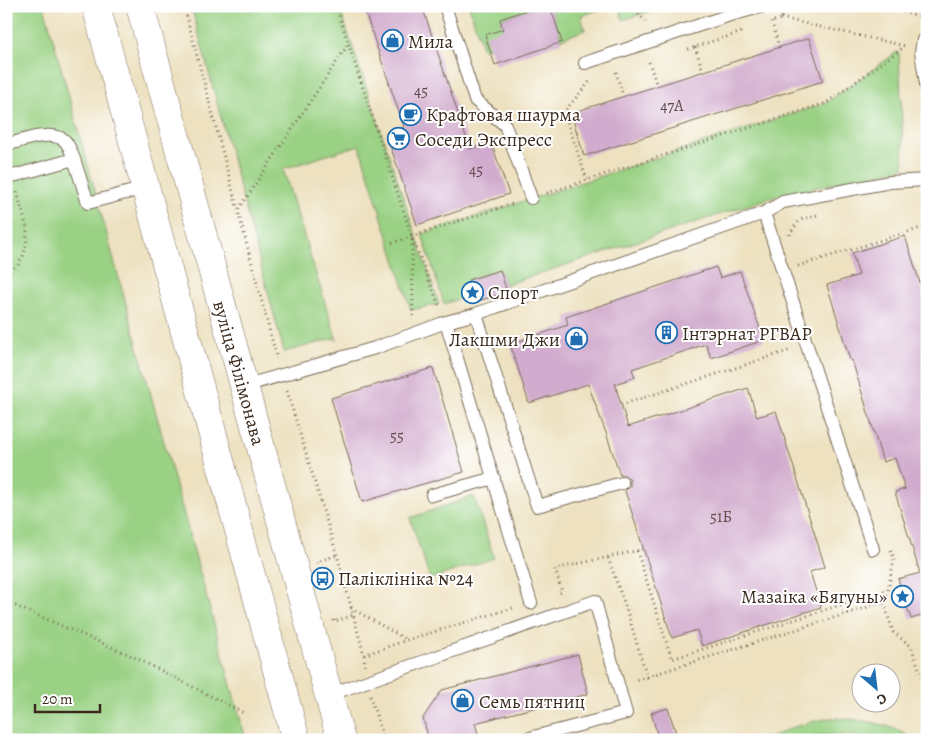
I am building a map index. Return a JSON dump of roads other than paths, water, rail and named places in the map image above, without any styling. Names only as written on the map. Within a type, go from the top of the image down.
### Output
[{"type":"main road","points":[[96,6],[296,740]]},
{"type":"main road","name":"вуліца Філімонава","points":[[140,6],[185,177],[341,740]]},
{"type":"main road","points":[[145,188],[185,177]]},
{"type":"main road","points":[[217,452],[259,439]]},
{"type":"lane","points":[[445,6],[476,100],[505,125],[531,198]]},
{"type":"lane","points":[[586,62],[727,16],[764,6]]},
{"type":"lane","points":[[927,38],[924,40],[921,52],[927,90]]},
{"type":"lane","points":[[6,145],[43,136],[56,136],[66,142],[74,159],[88,203],[145,188]]},
{"type":"lane","points":[[6,178],[74,159]]},
{"type":"lane","points":[[244,386],[375,348],[446,322],[476,314],[764,213],[783,202],[890,182],[927,180]]},
{"type":"lane","points":[[764,213],[873,549]]},
{"type":"lane","points":[[476,314],[537,506],[622,483]]},
{"type":"lane","points":[[446,322],[531,602]]},
{"type":"lane","points":[[432,495],[494,478]]},
{"type":"lane","points":[[328,695],[595,601],[626,713],[522,740]]},
{"type":"place","name":"Мила","points":[[392,41]]},
{"type":"place","name":"Крафтовая шаурма","points":[[410,114]]},
{"type":"place","name":"Соседи Экспресс","points":[[399,139]]},
{"type":"place","name":"Спорт","points":[[472,292]]},
{"type":"place","name":"Інтэрнат РГВАР","points":[[666,333]]},
{"type":"place","name":"Лакшми Джи","points":[[576,339]]},
{"type":"place","name":"Паліклініка №24","points":[[322,578]]},
{"type":"place","name":"Мазаіка «Бягуны»","points":[[903,596]]},
{"type":"place","name":"Семь пятниц","points":[[463,701]]}]
